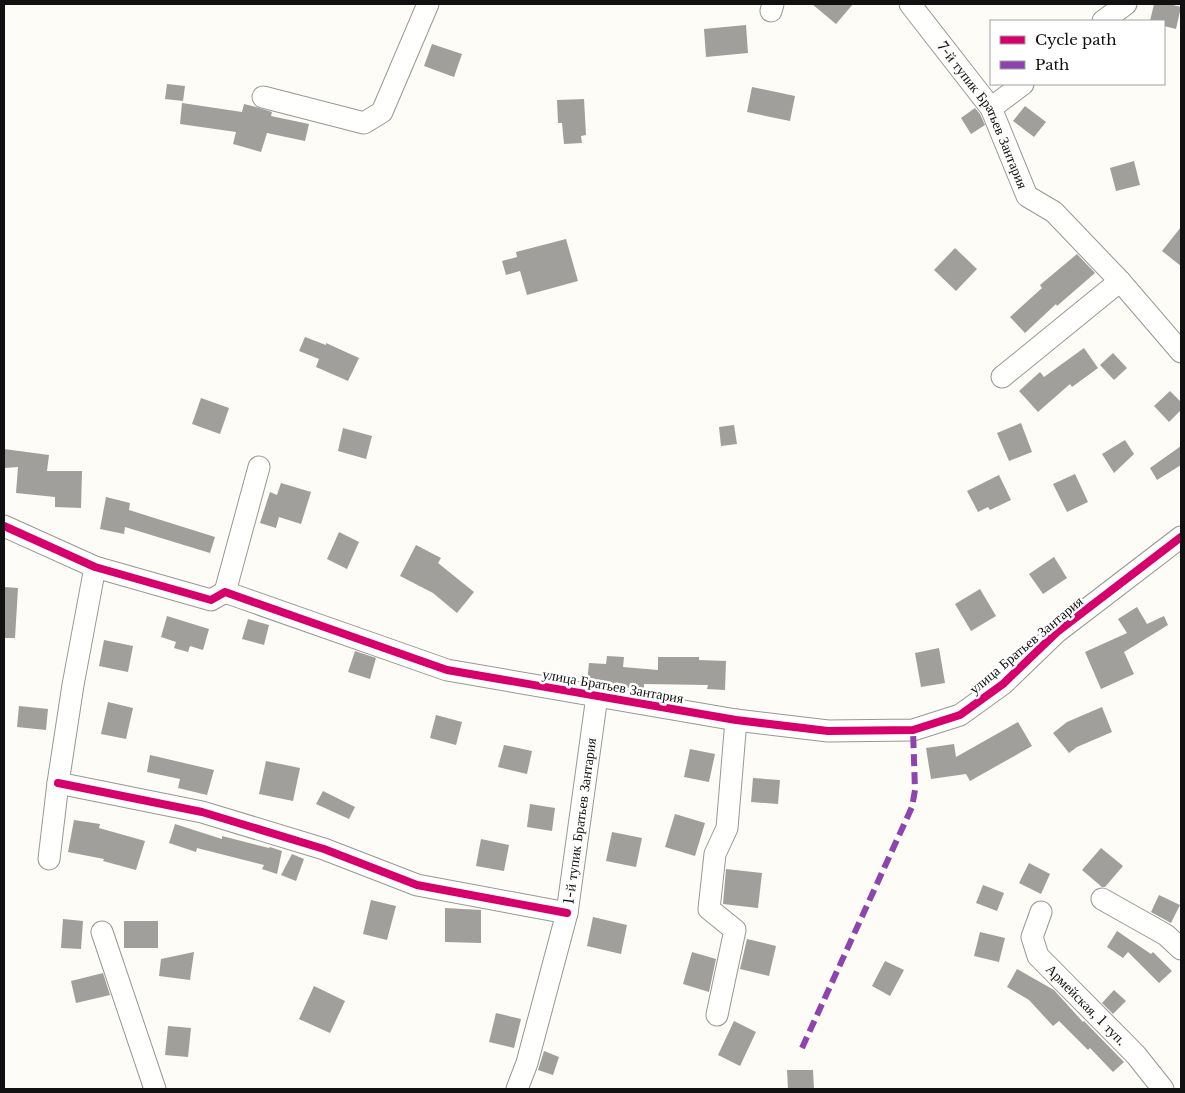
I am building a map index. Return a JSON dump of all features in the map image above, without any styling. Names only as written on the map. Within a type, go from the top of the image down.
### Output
[{"type":"street","points":[[263,97],[364,123],[382,112],[428,4]]},
{"type":"street","name":"7-й тупик Братьев Зантария","points":[[910,4],[991,108],[1027,196],[1054,212],[1120,280],[1181,352]]},
{"type":"street","points":[[1104,20],[1126,4]]},
{"type":"street","points":[[991,108],[1022,85]]},
{"type":"street","points":[[1002,377],[1120,280]]},
{"type":"street","points":[[4,526],[95,566],[211,600],[225,592],[259,467]]},
{"type":"street","name":"улица Братьев Зантария","points":[[225,592],[447,670],[736,720],[828,731],[913,730],[960,715],[1003,684],[1056,632],[1179,544]]},
{"type":"street","points":[[49,859],[58,783],[73,686],[95,566]]},
{"type":"street","name":"1-й тупик Братьев Зантария","points":[[517,1089],[527,1063],[567,913],[597,696]]},
{"type":"street","points":[[717,1015],[735,930],[709,909],[715,854],[727,828],[736,720]]},
{"type":"street","points":[[58,783],[202,812],[324,849],[417,885],[567,913]]},
{"type":"street","points":[[1102,899],[1166,935],[1181,949]]},
{"type":"street","name":"Армейская, 1 туп.","points":[[1041,912],[1032,937],[1038,956],[1136,1056],[1163,1089]]},
{"type":"street","points":[[102,932],[155,1089]]},
{"type":"building","points":[[812,4],[853,4],[836,24]]},
{"type":"building","points":[[1154,4],[1169,4],[1181,7],[1176,29],[1165,26],[1165,20],[1150,20]]},
{"type":"building","points":[[746,25],[748,53],[706,57],[704,29]]},
{"type":"building","points":[[432,44],[462,54],[454,77],[424,66]]},
{"type":"building","points":[[167,84],[185,86],[183,101],[165,99]]},
{"type":"building","points":[[752,87],[795,96],[790,121],[747,112]]},
{"type":"building","points":[[584,99],[586,135],[581,136],[582,143],[564,144],[562,123],[558,123],[557,100]]},
{"type":"building","points":[[182,103],[242,112],[244,104],[256,107],[272,112],[271,116],[309,124],[305,141],[267,133],[261,152],[233,144],[236,132],[180,124]]},
{"type":"building","points":[[1025,106],[1046,122],[1034,137],[1013,121]]},
{"type":"building","points":[[975,108],[985,125],[971,134],[961,118]]},
{"type":"building","points":[[1134,161],[1140,185],[1116,191],[1110,168]]},
{"type":"building","points":[[1181,227],[1181,266],[1162,251]]},
{"type":"building","points":[[566,239],[578,281],[527,295],[520,271],[506,275],[502,261],[517,257],[516,252]]},
{"type":"building","points":[[955,248],[977,269],[956,291],[934,270]]},
{"type":"building","points":[[1077,254],[1095,273],[1057,306],[1056,304],[1025,333],[1010,317],[1042,288],[1040,285]]},
{"type":"building","points":[[305,337],[326,345],[326,343],[359,358],[348,381],[316,367],[319,359],[299,351]]},
{"type":"building","points":[[1084,348],[1098,368],[1072,387],[1070,384],[1038,412],[1019,391],[1040,372],[1044,377]]},
{"type":"building","points":[[1113,353],[1127,368],[1114,380],[1100,365]]},
{"type":"building","points":[[1170,391],[1181,402],[1181,410],[1169,422],[1154,406]]},
{"type":"building","points":[[201,398],[229,408],[220,434],[192,424]]},
{"type":"building","points":[[1021,423],[1032,452],[1009,461],[997,433]]},
{"type":"building","points":[[734,425],[737,444],[721,446],[719,427]]},
{"type":"building","points":[[343,428],[372,436],[366,459],[338,451]]},
{"type":"building","points":[[1125,440],[1134,454],[1114,473],[1102,454]]},
{"type":"building","points":[[1181,446],[1181,465],[1157,480],[1150,468]]},
{"type":"building","points":[[4,449],[49,455],[47,471],[82,471],[81,508],[55,507],[55,497],[16,493],[18,467],[4,468]]},
{"type":"building","points":[[1075,474],[1088,502],[1067,512],[1053,484]]},
{"type":"building","points":[[999,475],[1011,500],[990,510],[988,507],[978,512],[967,491]]},
{"type":"building","points":[[281,483],[311,492],[301,524],[279,517],[276,528],[260,523],[270,492],[277,495]]},
{"type":"building","points":[[106,497],[130,503],[129,510],[215,537],[210,553],[125,527],[124,534],[100,529]]},
{"type":"building","points":[[339,532],[359,542],[347,569],[327,559]]},
{"type":"building","points":[[416,545],[441,558],[438,563],[474,592],[457,613],[433,593],[400,576]]},
{"type":"building","points":[[1054,557],[1067,578],[1043,594],[1029,574]]},
{"type":"building","points":[[4,587],[18,588],[15,638],[4,638]]},
{"type":"building","points":[[980,589],[996,616],[971,631],[955,604]]},
{"type":"building","points":[[1137,607],[1147,624],[1164,616],[1168,625],[1124,652],[1134,674],[1101,689],[1085,652],[1127,633],[1118,619]]},
{"type":"building","points":[[167,616],[209,629],[203,650],[190,646],[188,652],[174,648],[176,642],[161,637]]},
{"type":"building","points":[[248,619],[269,625],[264,645],[242,639]]},
{"type":"building","points":[[104,640],[133,646],[128,672],[99,666]]},
{"type":"building","points":[[939,648],[945,683],[921,687],[915,653]]},
{"type":"building","points":[[355,651],[376,658],[370,679],[348,672]]},
{"type":"building","points":[[607,656],[624,657],[623,667],[658,670],[658,657],[699,657],[699,660],[726,661],[725,690],[707,689],[708,685],[644,684],[644,689],[587,682],[589,663],[606,664]]},
{"type":"building","points":[[108,702],[133,708],[126,739],[101,734]]},
{"type":"building","points":[[19,706],[48,709],[46,730],[17,727]]},
{"type":"building","points":[[1102,707],[1112,732],[1077,747],[1069,753],[1053,733],[1067,722]]},
{"type":"building","points":[[436,715],[462,722],[456,745],[430,738]]},
{"type":"building","points":[[1018,722],[1032,746],[970,781],[966,774],[931,779],[926,748],[954,744],[956,757]]},
{"type":"building","points":[[504,745],[532,751],[527,774],[498,767]]},
{"type":"building","points":[[690,749],[715,754],[709,782],[684,777]]},
{"type":"building","points":[[150,755],[214,770],[207,795],[178,788],[180,779],[147,772]]},
{"type":"building","points":[[266,761],[300,768],[293,801],[259,794]]},
{"type":"building","points":[[753,778],[780,780],[778,804],[751,802]]},
{"type":"building","points":[[323,791],[355,807],[349,819],[316,804]]},
{"type":"building","points":[[530,804],[555,808],[552,831],[527,827]]},
{"type":"building","points":[[675,814],[705,823],[695,856],[665,847]]},
{"type":"building","points":[[74,820],[100,824],[99,828],[145,841],[136,870],[103,861],[104,859],[68,852]]},
{"type":"building","points":[[175,824],[222,839],[222,836],[282,851],[277,874],[262,869],[264,865],[197,848],[196,852],[169,843]]},
{"type":"building","points":[[612,832],[642,838],[636,867],[606,861]]},
{"type":"building","points":[[481,839],[509,845],[504,871],[476,866]]},
{"type":"building","points":[[1101,848],[1123,866],[1105,887],[1102,887],[1082,870]]},
{"type":"building","points":[[292,854],[304,859],[296,881],[281,875]]},
{"type":"building","points":[[1029,863],[1050,874],[1041,894],[1019,883]]},
{"type":"building","points":[[726,869],[762,873],[758,908],[723,904]]},
{"type":"building","points":[[983,885],[1004,893],[997,911],[976,903]]},
{"type":"building","points":[[1159,895],[1180,905],[1171,923],[1151,912]]},
{"type":"building","points":[[371,900],[396,906],[387,940],[363,934]]},
{"type":"building","points":[[445,908],[481,910],[481,943],[445,942]]},
{"type":"building","points":[[593,917],[627,925],[621,954],[587,946]]},
{"type":"building","points":[[63,919],[83,921],[81,949],[61,948]]},
{"type":"building","points":[[124,921],[158,921],[158,948],[124,948]]},
{"type":"building","points":[[1117,931],[1151,954],[1153,952],[1172,971],[1159,983],[1128,952],[1123,958],[1107,947]]},
{"type":"building","points":[[980,932],[1005,938],[999,962],[974,956]]},
{"type":"building","points":[[747,939],[776,946],[769,976],[740,969]]},
{"type":"building","points":[[194,952],[190,980],[159,976],[161,959]]},
{"type":"building","points":[[692,952],[716,959],[709,992],[683,984]]},
{"type":"building","points":[[885,961],[904,970],[890,996],[872,986]]},
{"type":"building","points":[[1017,969],[1054,990],[1083,1022],[1124,1062],[1113,1072],[1090,1048],[1088,1050],[1059,1021],[1053,1026],[1029,1000],[1007,987]]},
{"type":"building","points":[[103,973],[110,995],[76,1003],[71,981]]},
{"type":"building","points":[[314,986],[345,1001],[330,1033],[299,1019]]},
{"type":"building","points":[[1114,990],[1126,1001],[1113,1014],[1102,1003]]},
{"type":"building","points":[[496,1013],[521,1019],[514,1048],[489,1042]]},
{"type":"building","points":[[734,1021],[756,1032],[740,1066],[718,1055]]},
{"type":"building","points":[[168,1026],[191,1028],[188,1057],[165,1055]]},
{"type":"building","points":[[544,1051],[559,1057],[553,1075],[538,1070]]},
{"type":"building","points":[[787,1070],[813,1070],[814,1089],[788,1089]]},
{"type":"marked path","points":[[802,1048],[912,807],[915,790],[913,730]]},
{"type":"cycle path","points":[[4,526],[95,567],[211,600],[225,592],[447,670],[736,720],[828,731],[913,730],[960,715],[1003,684],[1057,632],[1181,537]]},
{"type":"cycle path","points":[[58,783],[202,812],[324,849],[417,885],[567,913]]}]
